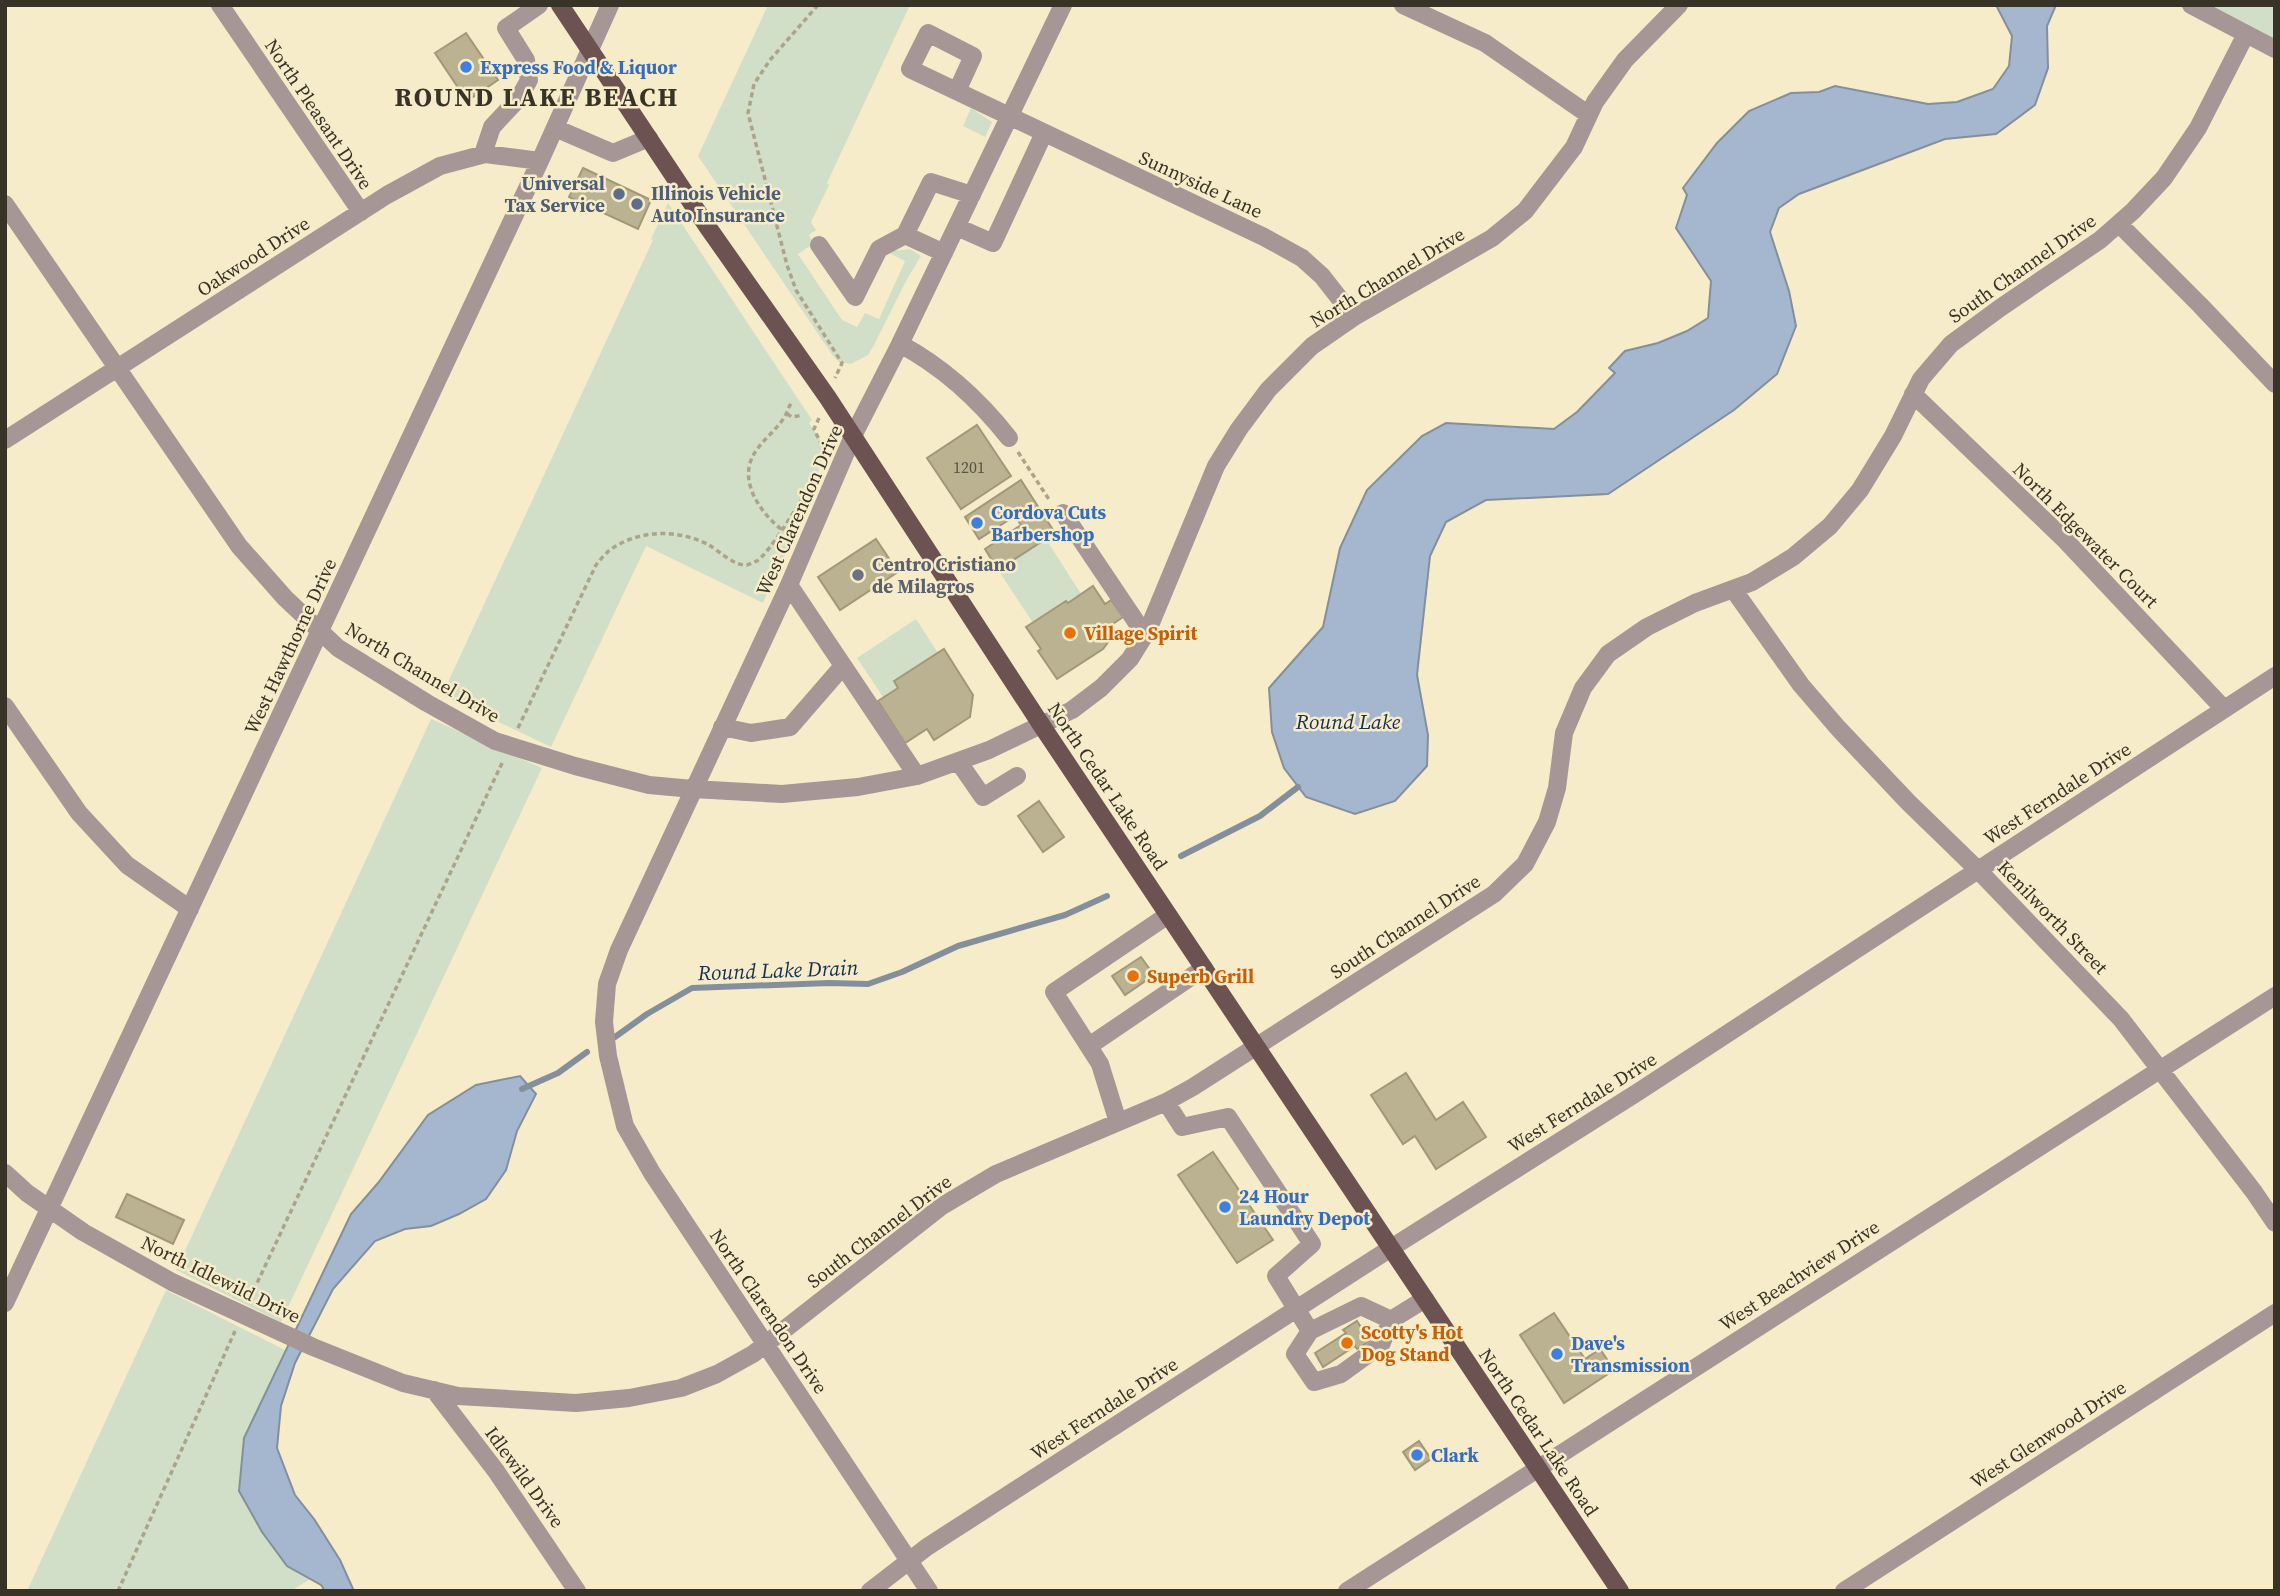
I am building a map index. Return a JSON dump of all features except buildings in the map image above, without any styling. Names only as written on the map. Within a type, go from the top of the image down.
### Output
[{"type":"main road","name":"North Cedar Lake Road","points":[[560,5],[853,436],[1041,726],[1620,1591]]},
{"type":"street","name":"North Pleasant Drive","points":[[220,5],[360,212]]},
{"type":"street","points":[[484,154],[492,127],[519,99],[529,79],[526,60],[506,28],[539,5]]},
{"type":"street","name":"West Hawthorne Drive","points":[[5,1303],[555,128],[610,5]]},
{"type":"street","name":"West Clarendon Drive","points":[[606,1041],[604,1022],[607,984],[619,950],[789,585],[853,436],[901,344],[1063,5]]},
{"type":"street","points":[[1403,5],[1485,43],[1589,115]]},
{"type":"street","name":"North Channel Drive","points":[[5,204],[239,546],[285,598],[338,648],[495,741],[575,766],[637,782],[693,789],[782,794],[858,787],[917,776],[989,750],[1072,710],[1101,688],[1130,659],[1145,635],[1216,466],[1268,390],[1312,346],[1354,317],[1492,238],[1525,211],[1574,147],[1595,102],[1625,60],[1679,5]]},
{"type":"street","points":[[2191,5],[2275,49]]},
{"type":"street","name":"South Channel Drive","points":[[435,1390],[458,1396],[576,1403],[629,1398],[681,1388],[717,1374],[765,1344],[942,1206],[996,1174],[1166,1102],[1193,1087],[1494,894],[1525,864],[1547,822],[1557,788],[1564,733],[1583,688],[1608,654],[1647,627],[1695,603],[1752,582],[1793,557],[1829,526],[1860,490],[1893,436],[1921,379],[1951,344],[2000,307],[2100,240],[2164,178],[2198,128],[2246,34]]},
{"type":"street","name":"Sunnyside Lane","points":[[957,91],[1264,237],[1302,258],[1322,276],[1354,317]]},
{"type":"street","points":[[555,128],[613,153],[649,138]]},
{"type":"street","points":[[957,227],[993,243],[1044,133]]},
{"type":"street","name":"Oakwood Drive","points":[[5,440],[360,212],[440,166],[484,154],[540,160]]},
{"type":"street","points":[[819,245],[855,297],[879,249],[905,235],[931,182],[972,195]]},
{"type":"street","points":[[2119,224],[2275,384]]},
{"type":"street","points":[[905,235],[944,253]]},
{"type":"street","points":[[901,344],[927,359],[959,385],[987,410],[1009,438]]},
{"type":"street","name":"North Edgewater Court","points":[[1913,394],[2066,541],[2224,709]]},
{"type":"street","points":[[1063,513],[1145,635]]},
{"type":"street","points":[[789,585],[917,776]]},
{"type":"street","name":"Kenilworth Street","points":[[1733,589],[1801,685],[1838,728],[1908,803],[1978,870],[2121,1019],[2275,1223]]},
{"type":"street","points":[[722,726],[751,733],[790,727],[843,666]]},
{"type":"street","name":"West Ferndale Drive","points":[[870,1591],[909,1560],[1638,1091],[2275,676]]},
{"type":"street","points":[[5,706],[79,813],[127,865],[190,909]]},
{"type":"street","points":[[958,761],[983,797],[1017,776]]},
{"type":"street","points":[[1118,1122],[1100,1064],[1054,992],[1168,915]]},
{"type":"street","points":[[1089,1046],[1204,968]]},
{"type":"street","name":"West Beachview Drive","points":[[1347,1591],[2275,996]]},
{"type":"street","name":"North Clarendon Drive","points":[[606,1041],[625,1126],[652,1173],[929,1591]]},
{"type":"street","points":[[1166,1102],[1182,1127],[1228,1117],[1312,1244],[1276,1276],[1310,1331]]},
{"type":"street","name":"North Idlewild Drive","points":[[5,1173],[27,1193],[83,1232],[172,1282],[313,1347],[404,1383],[435,1390]]},
{"type":"street","points":[[1391,1320],[1361,1306],[1310,1331],[1295,1354],[1314,1382],[1341,1374],[1381,1345],[1391,1320],[1425,1299]]},
{"type":"street","name":"West Glenwood Drive","points":[[1844,1591],[2275,1313]]},
{"type":"street","name":"Idlewild Drive","points":[[435,1390],[496,1471],[577,1591]]},
{"type":"path","points":[[781,529],[771,521],[757,502],[749,484],[748,473],[754,453],[787,414],[792,401]]},
{"type":"path","points":[[787,414],[792,417],[803,415]]},
{"type":"path","points":[[1009,438],[1060,516],[1063,513]]},
{"type":"green space","points":[[768,5],[910,5],[811,222],[816,230],[809,235],[813,244],[798,254],[842,320],[857,327],[865,313],[879,319],[905,261],[891,254],[893,251],[910,249],[921,256],[868,355],[851,364],[839,362],[833,356],[698,156]]},
{"type":"green space","points":[[2190,5],[2275,5],[2275,49]]},
{"type":"green space","points":[[971,108],[992,122],[985,137],[963,126]]},
{"type":"green space","points":[[668,203],[812,420],[809,423],[821,442],[823,456],[811,498],[763,603],[646,546],[551,747],[442,695]]},
{"type":"green space","points":[[1046,539],[1081,594],[1033,623],[998,570]]},
{"type":"green space","points":[[916,619],[938,653],[894,681],[898,688],[883,697],[857,658]]},
{"type":"green space","points":[[431,719],[542,768],[281,1322],[176,1270]]},
{"type":"green space","points":[[166,1290],[285,1350],[244,1438],[239,1491],[262,1532],[287,1566],[310,1579],[291,1591],[27,1591]]},
{"type":"water","name":"Round Lake","points":[[1996,5],[2056,5],[2047,26],[2048,68],[2035,105],[1996,134],[1945,139],[1799,194],[1779,208],[1770,232],[1789,291],[1796,326],[1777,374],[1734,410],[1608,494],[1486,500],[1446,522],[1430,556],[1417,675],[1428,735],[1427,766],[1395,801],[1355,814],[1306,797],[1284,768],[1272,732],[1269,688],[1323,627],[1340,548],[1367,490],[1422,436],[1446,423],[1554,429],[1577,412],[1615,373],[1609,368],[1625,351],[1658,343],[1687,331],[1708,318],[1711,281],[1676,228],[1687,195],[1683,188],[1717,143],[1749,111],[1791,93],[1819,92],[1835,86],[1928,104],[1957,102],[1993,89],[2009,66],[2012,36]]},
{"type":"water","points":[[520,1076],[536,1094],[517,1131],[506,1170],[486,1199],[431,1226],[405,1229],[375,1241],[333,1289],[295,1363],[281,1406],[277,1448],[295,1495],[340,1560],[354,1591],[325,1591],[321,1585],[287,1566],[262,1532],[239,1491],[244,1438],[351,1214],[378,1183],[428,1115],[476,1085]]},
{"type":"waterway","name":"Round Lake Drain","points":[[1181,856],[1260,816],[1298,787]]},
{"type":"waterway","name":"Round Lake Drain","points":[[615,1037],[647,1014],[692,988],[868,984],[902,972],[958,946],[1065,915],[1107,896]]},
{"type":"waterway","name":"Round Lake Drain","points":[[522,1089],[558,1073],[587,1052]]},
{"type":"place","name":"Express Food & Liquor","points":[[466,67]]},
{"type":"place","name":"Universal Tax Service","points":[[619,194]]},
{"type":"place","name":"Illinois Vehicle Auto Insurance","points":[[637,204]]},
{"type":"place","name":"Cordova Cuts Barbershop","points":[[977,523]]},
{"type":"place","name":"Centro Cristiano de Milagros","points":[[858,575]]},
{"type":"place","name":"Village Spirit","points":[[1070,633]]},
{"type":"place","name":"Superb Grill","points":[[1133,976]]},
{"type":"place","name":"24 Hour Laundry Depot","points":[[1225,1207]]},
{"type":"place","name":"Scotty's Hot Dog Stand","points":[[1347,1343]]},
{"type":"place","name":"Dave's Transmission","points":[[1557,1354]]},
{"type":"place","name":"Clark","points":[[1417,1455]]},
{"type":"district","name":"ROUND LAKE BEACH","points":[[537,97]]}]
